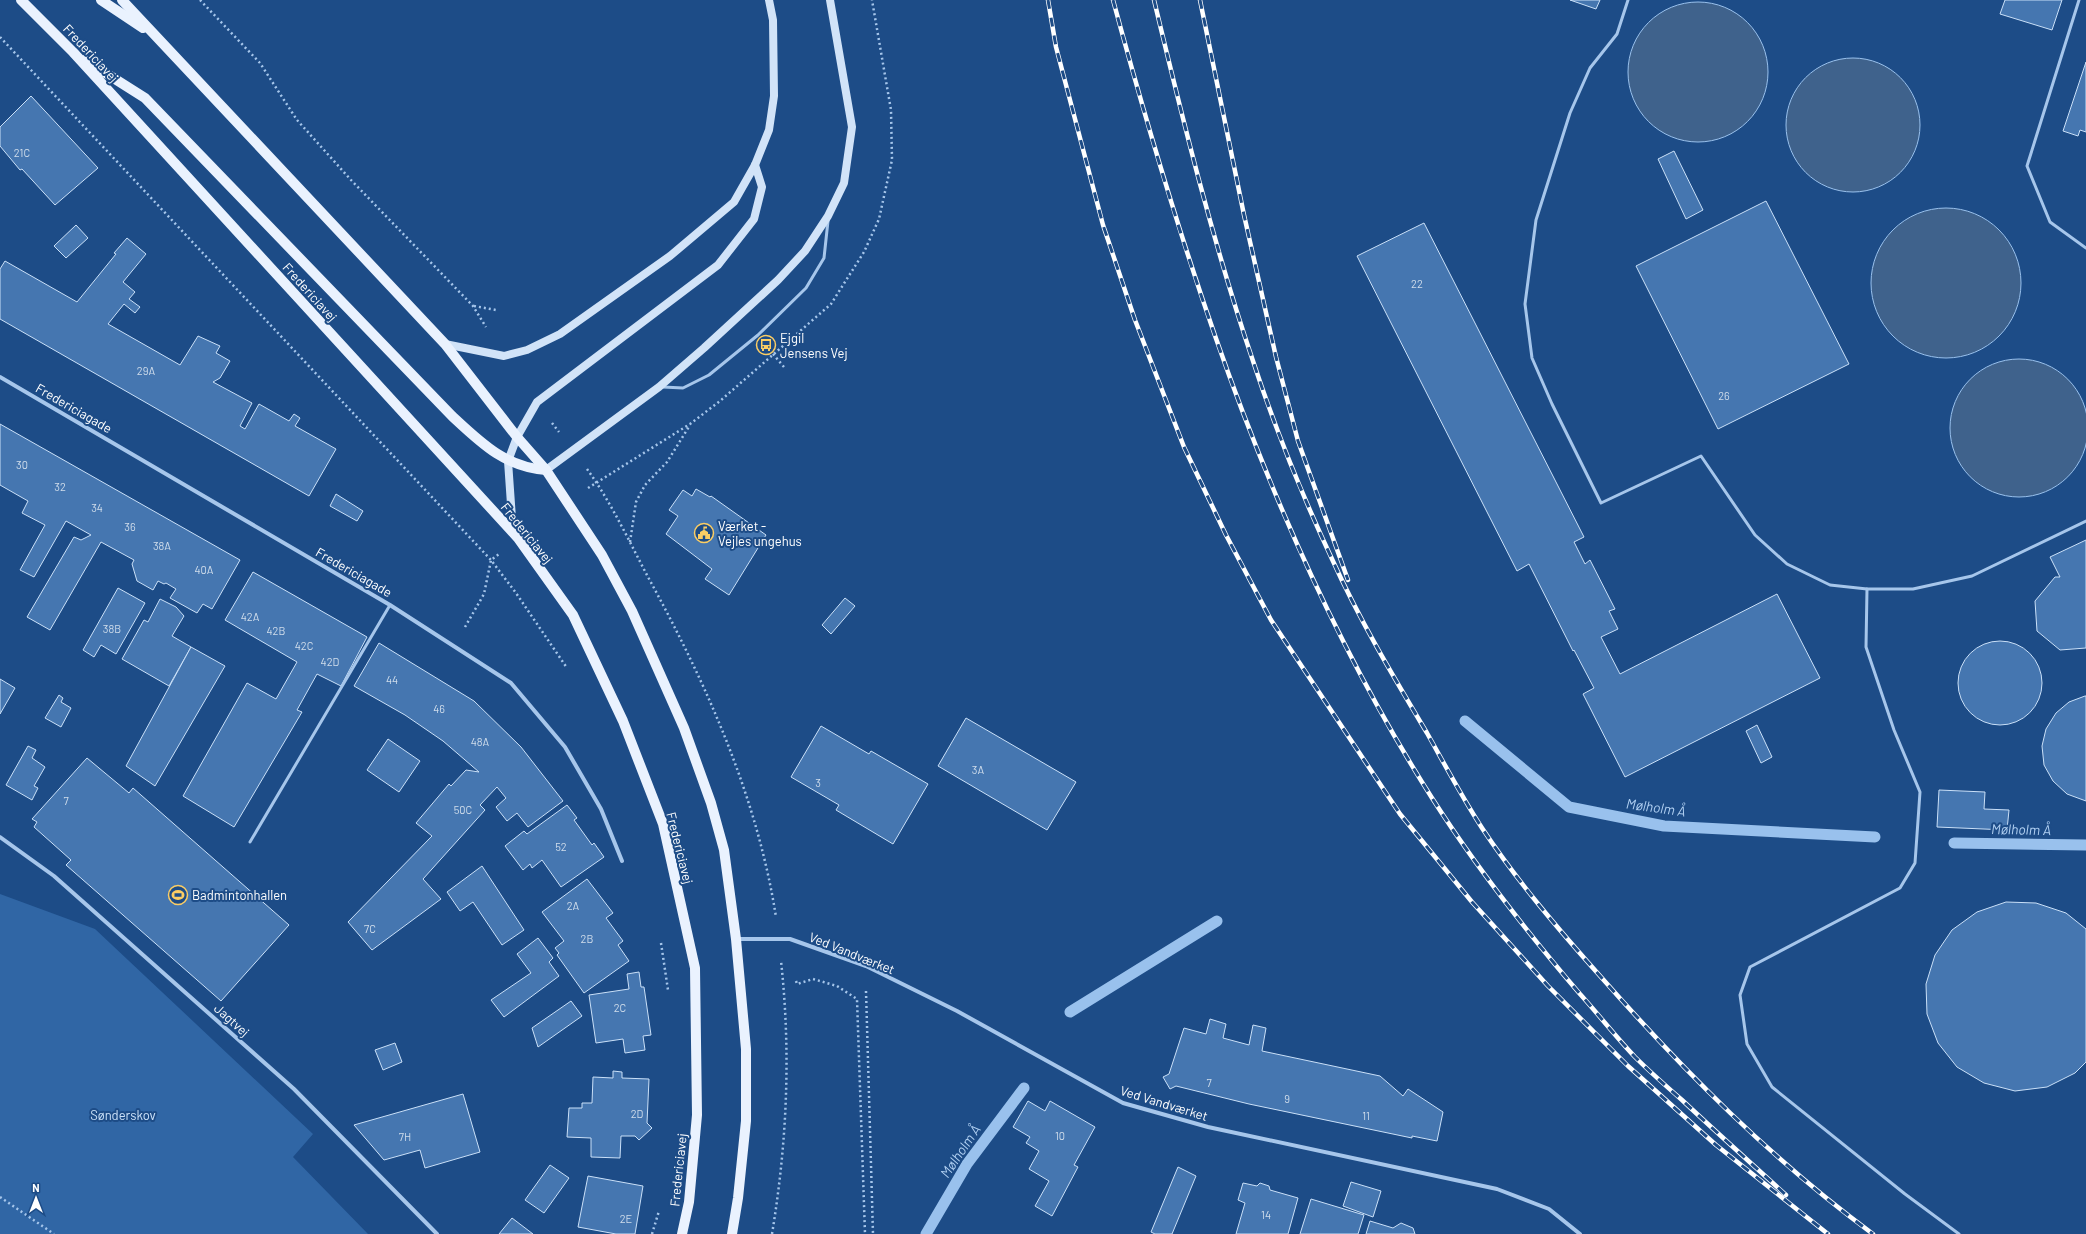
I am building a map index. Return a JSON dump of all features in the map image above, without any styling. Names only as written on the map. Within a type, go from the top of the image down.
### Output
[{"type":"main road","name":"Fredericiavej","points":[[20,0],[73,52],[516,535],[573,615],[623,721],[663,824],[695,968],[697,1115],[689,1202],[682,1234]]},
{"type":"main road","points":[[101,0],[158,38]]},
{"type":"main road","points":[[122,0],[445,344],[517,437],[546,470],[602,555],[632,611],[684,728],[711,803],[724,850],[736,940],[746,1049],[746,1121],[738,1198],[732,1234]]},
{"type":"main road","points":[[445,344],[504,356],[527,350],[560,334],[670,256],[734,202],[755,165],[769,130],[774,96],[773,20],[769,0]]},
{"type":"main road","points":[[73,52],[145,98],[452,416],[480,442],[508,461],[528,468],[546,470],[659,387],[778,280],[805,251],[828,216],[844,183],[852,127],[830,0]]},
{"type":"main road","points":[[516,535],[508,461],[517,437],[536,402],[718,265],[754,218],[762,187],[755,165]]},
{"type":"street","name":"Fredericiagade","points":[[0,377],[390,604],[455,645],[511,683],[565,747],[601,809],[622,861]]},
{"type":"street","name":"Jagtvej","points":[[0,837],[54,876],[294,1089],[437,1234]]},
{"type":"street","name":"Ved Vandværket","points":[[736,940],[790,940],[866,966],[958,1011],[1123,1103],[1208,1127],[1496,1189],[1549,1209],[1580,1234]]},
{"type":"lane","points":[[1628,0],[1617,34],[1590,68],[1573,107],[1536,220],[1525,304],[1532,358],[1552,404],[1601,503],[1701,456],[1755,535],[1787,564],[1830,585],[1867,589],[1913,589],[1972,576],[2086,521]]},
{"type":"lane","points":[[2080,0],[2027,166],[2050,222],[2086,248]]},
{"type":"lane","points":[[659,387],[683,388],[709,375],[758,335],[806,288],[824,258],[828,216]]},
{"type":"lane","points":[[1867,589],[1866,647],[1894,730],[1920,792],[1915,863],[1900,888],[1750,967],[1740,995],[1747,1044],[1772,1088],[1905,1194],[1959,1234]]},
{"type":"lane","points":[[250,842],[390,604]]},
{"type":"path","points":[[200,0],[260,63],[302,126],[356,186],[473,306],[496,310]]},
{"type":"path","points":[[831,304],[864,252],[879,218],[892,160],[891,110],[872,0]]},
{"type":"path","points":[[0,37],[491,560],[520,599],[570,674]]},
{"type":"path","points":[[630,543],[636,502],[645,485],[667,462],[690,424]]},
{"type":"path","points":[[567,502],[596,482]]},
{"type":"path","points":[[455,645],[484,594],[491,560],[516,535]]},
{"type":"path","points":[[661,942],[669,995]]},
{"type":"path","points":[[866,966],[873,1234]]},
{"type":"path","points":[[796,981],[797,984],[813,978],[837,986],[856,999],[865,1234]]},
{"type":"path","points":[[0,1197],[54,1234]]},
{"type":"path","points":[[652,1234],[661,1204]]},
{"type":"green space","name":"Sønderskov","points":[[0,894],[95,929],[313,1134],[293,1157],[368,1234],[0,1234]]},
{"type":"shaded area","points":[[1705,2],[1725,7],[1748,22],[1763,45],[1767,58],[1767,86],[1763,99],[1748,122],[1725,137],[1712,141],[1691,142],[1671,137],[1648,122],[1633,99],[1629,86],[1628,65],[1633,45],[1648,22],[1671,7],[1684,3]]},
{"type":"shaded area","points":[[1860,58],[1885,66],[1896,73],[1905,82],[1915,99],[1919,112],[1919,138],[1915,151],[1905,168],[1896,177],[1879,187],[1866,191],[1846,192],[1821,184],[1810,177],[1801,168],[1791,151],[1787,138],[1786,118],[1794,93],[1801,82],[1810,73],[1827,63],[1840,59]]},
{"type":"shaded area","points":[[1939,208],[1953,208],[1968,211],[1981,217],[1994,225],[2004,235],[2018,261],[2021,283],[2020,298],[2015,312],[2004,331],[1994,341],[1968,355],[1953,358],[1939,358],[1924,355],[1911,349],[1898,341],[1888,331],[1874,305],[1871,290],[1871,276],[1874,261],[1880,248],[1888,235],[1898,225],[1924,211]]},
{"type":"shaded area","points":[[2026,359],[2046,364],[2058,370],[2073,384],[2083,401],[2087,414],[2087,442],[2083,455],[2077,467],[2063,482],[2046,492],[2033,496],[2012,497],[1992,492],[1980,486],[1965,472],[1955,455],[1951,442],[1950,421],[1955,401],[1961,389],[1975,374],[1992,364],[2005,360]]},
{"type":"building","points":[[1570,0],[1600,0],[1596,9]]},
{"type":"building","points":[[2005,0],[2062,0],[2052,30],[2000,14]]},
{"type":"building","points":[[2086,62],[2086,132],[2080,130],[2078,136],[2063,131]]},
{"type":"building","points":[[31,96],[98,168],[55,205],[22,169],[20,170],[0,146],[0,127]]},
{"type":"building","points":[[1674,151],[1703,210],[1686,219],[1658,159]]},
{"type":"building","points":[[1766,201],[1849,364],[1718,429],[1636,266]]},
{"type":"building","points":[[1424,223],[1584,537],[1574,542],[1585,564],[1590,560],[1615,609],[1609,611],[1618,629],[1601,637],[1620,674],[1777,594],[1820,678],[1625,777],[1583,694],[1594,688],[1574,650],[1573,651],[1529,564],[1517,571],[1357,256]]},
{"type":"building","points":[[76,225],[88,238],[66,258],[54,246]]},
{"type":"building","points":[[127,238],[146,254],[123,282],[135,292],[129,299],[140,307],[135,313],[124,304],[108,324],[180,365],[198,336],[220,346],[216,353],[230,361],[220,378],[213,382],[252,403],[240,426],[245,429],[259,404],[289,421],[294,414],[300,418],[295,426],[336,449],[309,496],[0,319],[0,269],[5,261],[77,302]]},
{"type":"building","points":[[0,424],[240,560],[212,609],[203,604],[197,613],[170,598],[176,589],[166,583],[164,584],[158,581],[153,590],[137,581],[132,564],[134,560],[101,542],[50,630],[27,617],[74,537],[81,540],[91,535],[66,521],[34,577],[20,570],[45,525],[22,513],[28,501],[0,485]]},
{"type":"building","points":[[696,489],[710,497],[711,496],[766,535],[729,595],[705,579],[712,569],[666,534],[678,516],[669,510],[683,490],[692,496]]},
{"type":"building","points":[[336,494],[363,511],[357,521],[330,506]]},
{"type":"building","points":[[2086,540],[2086,648],[2060,650],[2037,631],[2035,601],[2055,577],[2060,577],[2050,557]]},
{"type":"building","points":[[253,572],[367,637],[341,686],[317,674],[297,710],[302,712],[234,827],[183,796],[247,683],[276,699],[297,662],[225,620]]},
{"type":"building","points":[[118,588],[145,603],[116,654],[101,645],[94,657],[83,650]]},
{"type":"building","points":[[845,598],[855,606],[831,634],[822,625]]},
{"type":"building","points":[[160,599],[176,607],[184,616],[172,636],[191,647],[169,686],[122,659],[144,620],[148,622]]},
{"type":"building","points":[[1992,641],[2008,641],[2024,648],[2035,659],[2042,675],[2042,691],[2039,699],[2030,713],[2024,718],[2008,725],[1992,725],[1976,718],[1965,707],[1958,691],[1958,675],[1965,659],[1976,648]]},
{"type":"building","points":[[379,643],[474,701],[521,747],[563,801],[528,827],[517,813],[507,821],[496,807],[506,798],[497,787],[480,805],[485,810],[423,879],[441,899],[372,950],[348,922],[432,836],[416,823],[449,784],[451,786],[466,770],[479,772],[443,741],[405,715],[354,686]]},
{"type":"building","points":[[191,647],[225,666],[155,786],[126,766]]},
{"type":"building","points":[[0,679],[15,688],[0,714]]},
{"type":"building","points":[[59,695],[63,698],[61,702],[71,708],[61,727],[45,718]]},
{"type":"building","points":[[2085,696],[2086,801],[2067,794],[2053,781],[2044,765],[2042,746],[2046,729],[2056,713],[2069,702]]},
{"type":"building","points":[[966,718],[1076,782],[1047,830],[938,766]]},
{"type":"building","points":[[1757,725],[1772,757],[1761,763],[1746,731]]},
{"type":"building","points":[[821,726],[869,754],[871,751],[928,784],[893,844],[836,810],[839,805],[791,777]]},
{"type":"building","points":[[388,739],[420,761],[399,792],[367,770]]},
{"type":"building","points":[[28,746],[36,750],[32,758],[45,767],[34,786],[38,788],[32,800],[6,785]]},
{"type":"building","name":"Badmintonhallen","points":[[87,758],[129,793],[133,788],[289,925],[221,1001],[66,865],[71,860],[34,827],[37,822],[32,819]]},
{"type":"building","points":[[1939,790],[1985,792],[1984,809],[2009,810],[2007,830],[1937,827]]},
{"type":"building","points":[[567,805],[577,818],[574,820],[592,845],[594,843],[604,857],[561,887],[542,860],[532,868],[530,864],[523,870],[505,846],[524,831],[527,834]]},
{"type":"building","points":[[482,866],[524,930],[502,945],[473,902],[460,911],[447,892]]},
{"type":"building","points":[[587,879],[613,913],[606,918],[623,941],[618,945],[629,961],[584,993],[557,955],[559,953],[555,948],[564,941],[542,912]]},
{"type":"building","points":[[2006,902],[2036,903],[2066,913],[2086,929],[2086,1062],[2075,1073],[2047,1087],[2015,1091],[1984,1083],[1957,1067],[1938,1043],[1927,1014],[1926,984],[1935,955],[1952,930],[1977,912]]},
{"type":"building","points":[[538,938],[553,958],[549,962],[559,976],[504,1017],[491,1000],[531,973],[517,954]]},
{"type":"building","points":[[639,972],[641,987],[644,987],[651,1035],[643,1036],[645,1050],[625,1053],[623,1039],[596,1043],[589,995],[629,989],[627,974]]},
{"type":"building","points":[[571,1001],[582,1016],[538,1047],[532,1028]]},
{"type":"building","points":[[1210,1019],[1226,1024],[1223,1038],[1249,1045],[1253,1025],[1266,1028],[1262,1051],[1380,1076],[1403,1096],[1408,1089],[1443,1112],[1437,1141],[1412,1136],[1412,1138],[1249,1104],[1176,1086],[1170,1089],[1163,1077],[1169,1074],[1184,1028],[1206,1034]]},
{"type":"building","points":[[395,1043],[402,1062],[383,1070],[375,1050]]},
{"type":"building","points":[[613,1071],[622,1072],[622,1078],[649,1079],[647,1123],[652,1128],[639,1140],[635,1136],[621,1136],[620,1158],[591,1157],[591,1138],[567,1137],[569,1108],[582,1108],[582,1103],[592,1103],[593,1077],[613,1078]]},
{"type":"building","points":[[463,1094],[480,1152],[425,1168],[420,1150],[384,1160],[354,1125]]},
{"type":"building","points":[[1028,1101],[1045,1111],[1050,1101],[1095,1127],[1074,1165],[1078,1167],[1052,1216],[1035,1206],[1049,1181],[1029,1169],[1039,1151],[1026,1143],[1030,1137],[1013,1127]]},
{"type":"building","points":[[550,1165],[569,1178],[544,1213],[525,1200]]},
{"type":"building","points":[[1178,1167],[1196,1176],[1172,1234],[1155,1234],[1151,1232]]},
{"type":"building","points":[[588,1176],[643,1186],[635,1234],[616,1234],[578,1227]]},
{"type":"building","points":[[1351,1182],[1381,1191],[1373,1217],[1343,1206]]},
{"type":"building","points":[[1243,1183],[1257,1186],[1260,1183],[1269,1186],[1270,1190],[1298,1198],[1288,1234],[1236,1234],[1245,1203],[1238,1200]]},
{"type":"building","points":[[1311,1199],[1364,1215],[1358,1234],[1300,1234]]},
{"type":"building","points":[[512,1218],[533,1234],[499,1234]]},
{"type":"building","points":[[1370,1221],[1393,1228],[1401,1223],[1413,1228],[1415,1234],[1366,1234]]},
{"type":"waterway","name":"Mølholm Å","points":[[1465,721],[1569,807],[1664,826],[1875,837]]},
{"type":"waterway","name":"Mølholm Å","points":[[1954,843],[2086,845]]},
{"type":"waterway","name":"Mølholm Å","points":[[1070,1012],[1217,921]]},
{"type":"waterway","name":"Mølholm Å","points":[[926,1234],[967,1164],[1024,1088]]},
{"type":"railway","points":[[1048,0],[1056,47],[1103,225],[1135,320],[1184,447],[1226,535],[1271,620],[1400,814],[1472,902],[1548,986],[1628,1066],[1716,1145],[1828,1234]]},
{"type":"railway","points":[[1113,0],[1173,207],[1206,310],[1242,411],[1283,511],[1327,609],[1377,705],[1432,798],[1466,849],[1521,923],[1560,971],[1614,1034],[1652,1074],[1786,1195]]},
{"type":"railway","points":[[1154,0],[1212,227],[1238,317],[1261,386],[1280,436],[1310,510],[1353,603],[1461,793],[1482,828],[1509,867],[1554,923],[1632,1012],[1697,1080],[1764,1145],[1836,1206],[1873,1234]]},
{"type":"railway","points":[[1200,0],[1244,215],[1276,357],[1298,441],[1348,580]]},
{"type":"place","name":"Ejgil Jensens Vej","points":[[766,345]]},
{"type":"place","name":"Værket - Vejles ungehus","points":[[704,533]]},
{"type":"place","name":"Badmintonhallen","points":[[178,895]]}]
